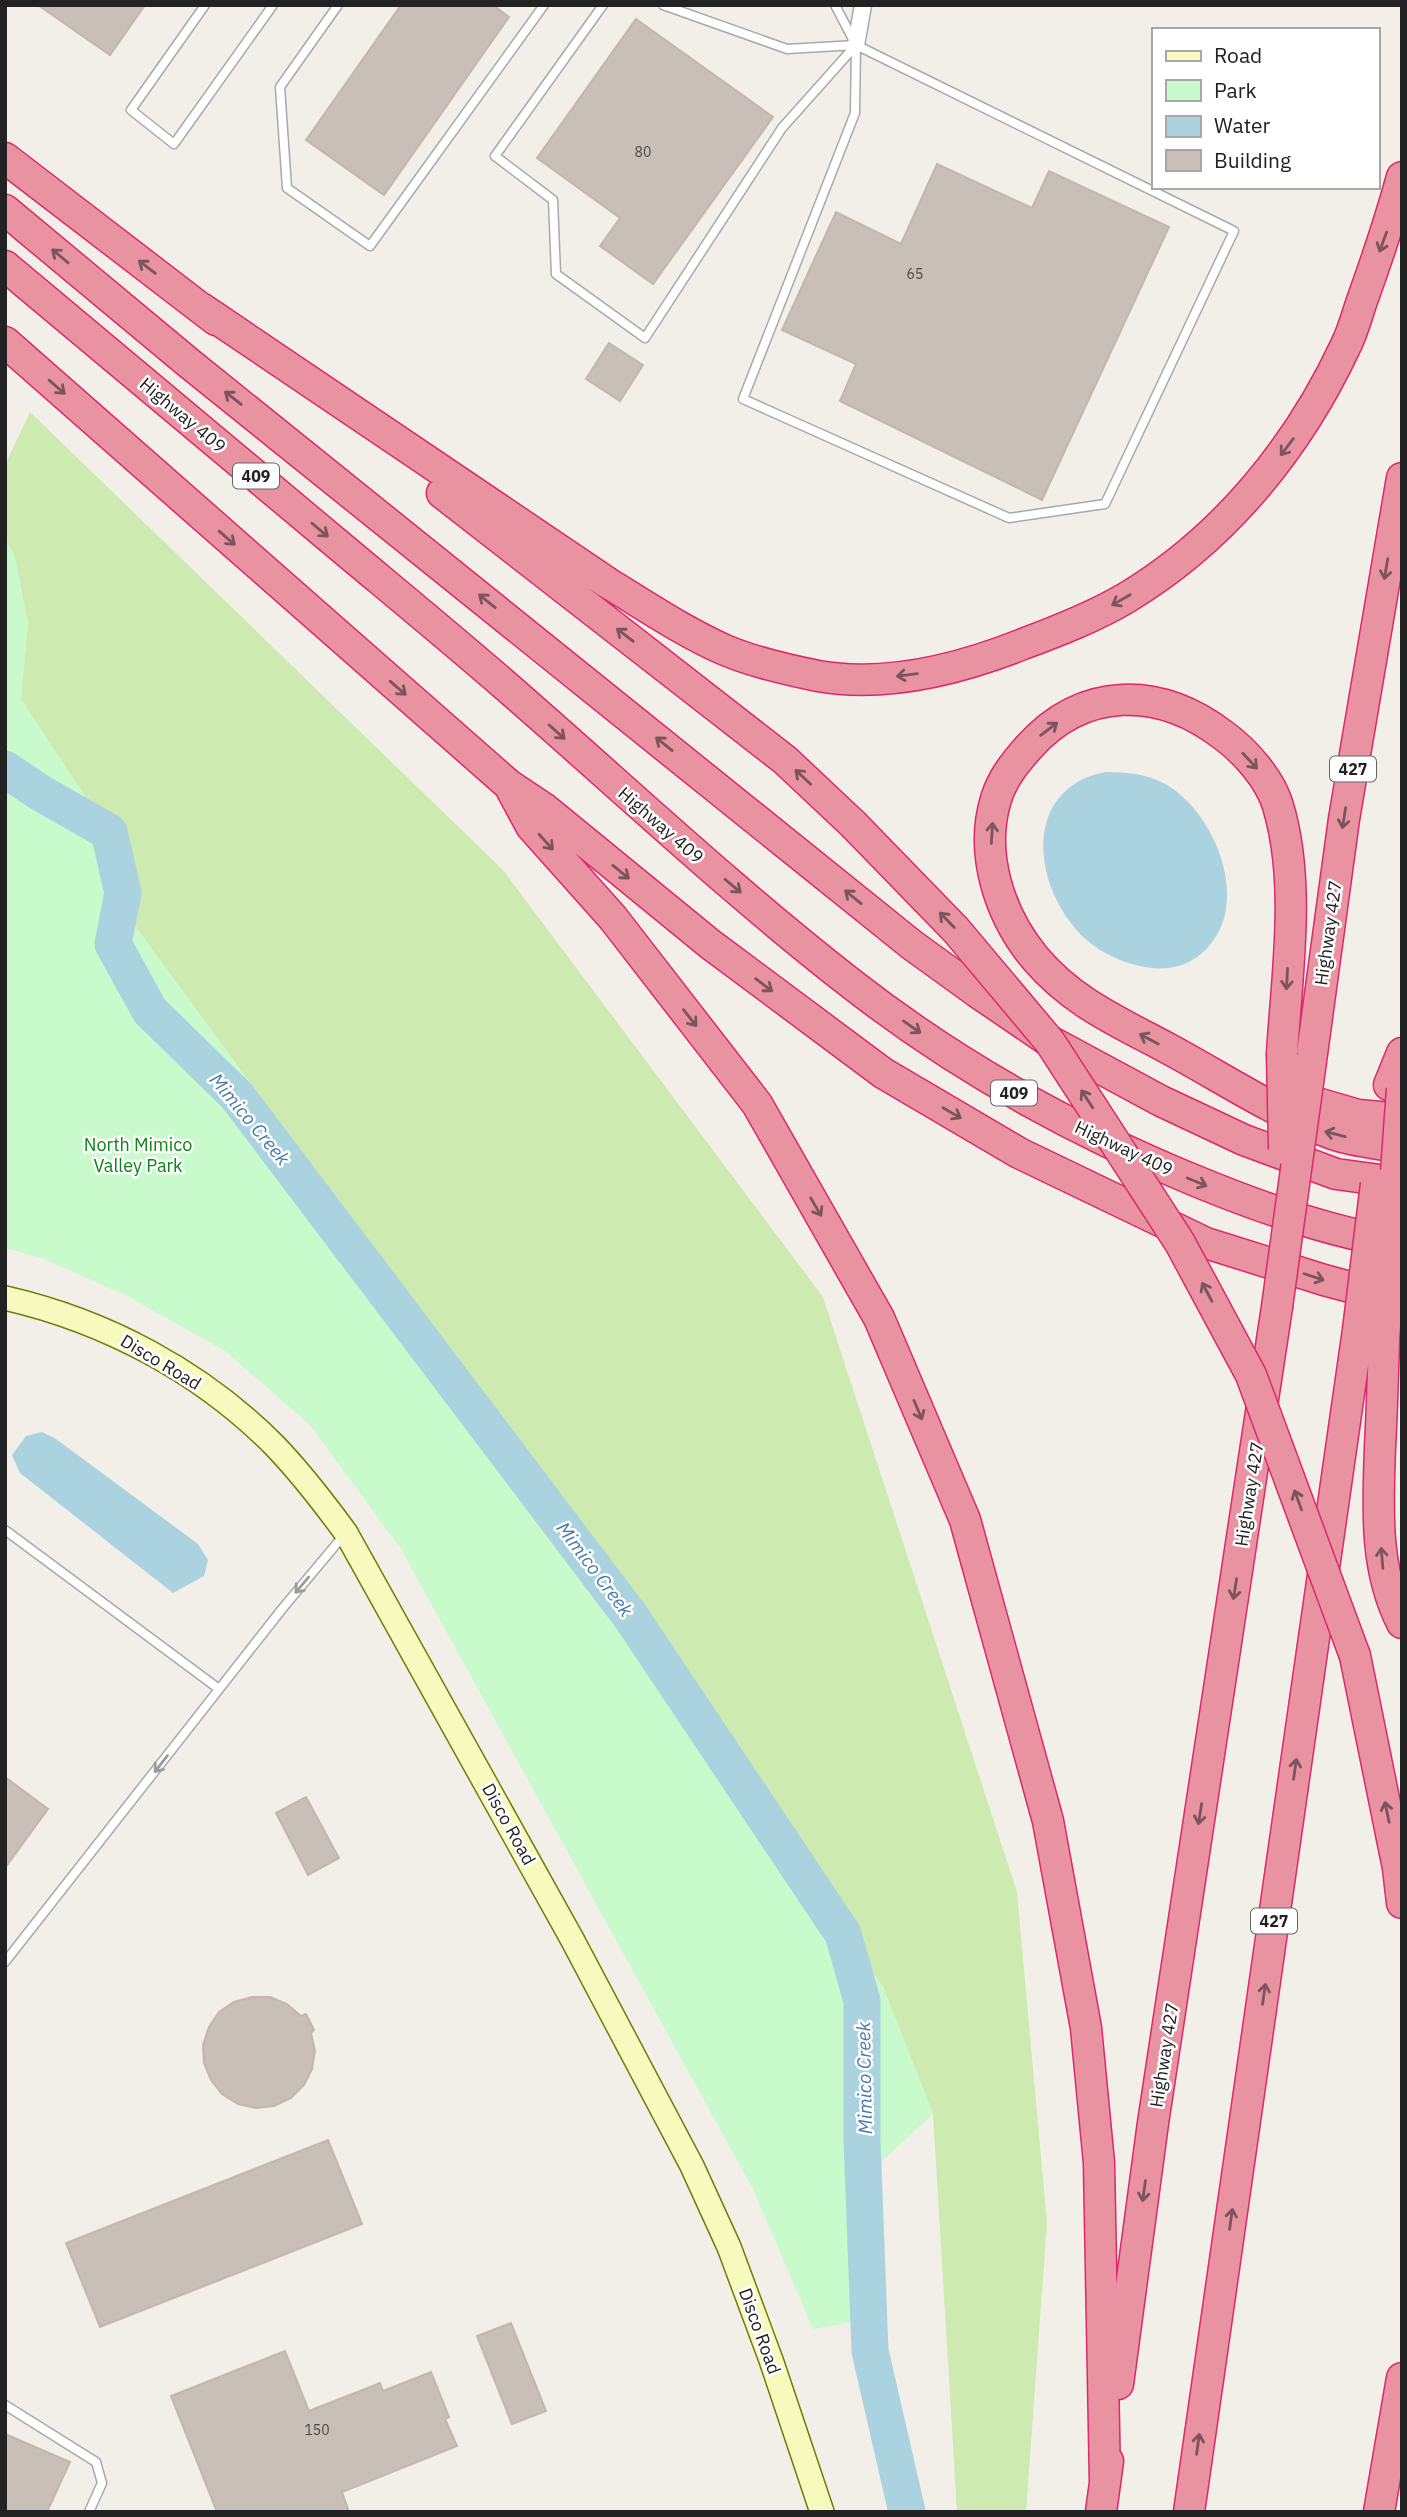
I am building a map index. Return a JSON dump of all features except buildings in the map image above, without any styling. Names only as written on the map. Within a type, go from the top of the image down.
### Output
[{"type":"highway","points":[[5,158],[785,760],[853,824],[956,930],[1050,1042],[1180,1243],[1251,1375],[1355,1656],[1398,1868],[1402,1903]]},
{"type":"highway","points":[[201,308],[667,620],[726,650],[766,663],[818,676],[883,678],[937,671],[999,654],[1065,629],[1126,598],[1160,575],[1227,518],[1293,441],[1326,385],[1347,343],[1388,229],[1402,177]]},
{"type":"highway","name":"409","points":[[5,211],[190,364],[912,945],[977,992],[1046,1039],[1161,1101],[1244,1140],[1336,1174],[1402,1183]]},
{"type":"highway","name":"Highway 409","points":[[5,266],[506,686],[681,843],[853,986],[903,1021],[946,1051],[1030,1102],[1133,1155],[1228,1194],[1340,1231],[1402,1243]]},
{"type":"highway","points":[[5,342],[509,785],[545,809],[710,944],[883,1073],[1019,1153],[1206,1243],[1402,1301]]},
{"type":"highway","name":"Highway 427","points":[[1101,2512],[1153,2123],[1277,1307],[1344,819],[1402,478]]},
{"type":"highway","points":[[1285,1244],[1282,1053],[1290,926],[1288,857],[1277,803],[1258,770],[1231,741],[1193,715],[1172,705],[1112,700],[1092,705],[1062,719],[1038,737],[1004,780],[995,802],[991,840],[992,863],[1004,907],[1014,929],[1034,957],[1082,1003],[1209,1071],[1256,1100],[1328,1133],[1402,1148]]},
{"type":"highway","points":[[509,785],[531,826],[612,918],[757,1104],[879,1318],[965,1520],[1048,1821],[1086,2028],[1100,2163],[1105,2482]]},
{"type":"highway","points":[[1402,1052],[1371,1334],[1382,1568],[1402,1623]]},
{"type":"highway","points":[[1209,1071],[1358,1115],[1402,1119]]},
{"type":"highway","name":"427","points":[[1189,2512],[1371,1334]]},
{"type":"highway","points":[[1379,2512],[1402,2378]]},
{"type":"main road","name":"Disco Road","points":[[5,1298],[80,1319],[131,1342],[178,1370],[231,1407],[274,1445],[319,1496],[346,1533],[572,1939],[692,2166],[734,2259],[822,2512]]},
{"type":"street","points":[[856,46],[863,5]]},
{"type":"lane","points":[[205,5],[131,110],[174,144],[273,5]]},
{"type":"lane","points":[[338,5],[280,87],[286,188],[370,247],[544,5]]},
{"type":"lane","points":[[603,5],[495,156],[553,200],[556,274],[645,338],[782,128],[856,46]]},
{"type":"lane","points":[[663,5],[787,49],[856,46],[1234,231],[1105,503],[1009,518],[744,399],[855,113],[856,46],[835,5]]},
{"type":"lane","points":[[5,1530],[219,1689]]},
{"type":"lane","points":[[5,1962],[282,1609],[346,1533]]},
{"type":"lane","points":[[5,2405],[96,2462],[102,2483],[89,2512]]},
{"type":"green space","points":[[30,412],[503,870],[823,1297],[1017,1892],[1047,2223],[1026,2512],[957,2512],[933,2114],[883,1987],[416,1316],[385,1267],[132,922],[104,825],[20,699],[28,624],[14,554],[5,540],[5,465]]},
{"type":"green space","name":"North Mimico Valley Park","points":[[5,540],[14,554],[28,624],[21,699],[104,825],[132,922],[385,1267],[416,1316],[391,1309],[421,1356],[883,1987],[933,2114],[882,2161],[856,2225],[860,2321],[813,2329],[754,2191],[401,1549],[310,1425],[225,1351],[127,1296],[42,1258],[5,1248]]},
{"type":"water","points":[[1106,772],[1143,776],[1160,781],[1176,791],[1207,826],[1218,849],[1225,872],[1227,896],[1224,919],[1214,940],[1197,957],[1183,965],[1160,969],[1144,967],[1117,959],[1100,950],[1084,938],[1071,923],[1048,879],[1044,833],[1050,812],[1062,794],[1081,780]]},
{"type":"water","points":[[42,1432],[56,1439],[198,1544],[208,1560],[204,1576],[173,1593],[20,1473],[12,1455],[26,1436]]},
{"type":"waterway","name":"Mimico Creek","points":[[5,769],[109,832],[123,893],[113,944],[150,1011],[237,1096],[631,1617],[843,1934],[862,2001],[862,2140],[870,2351],[907,2512]]}]
